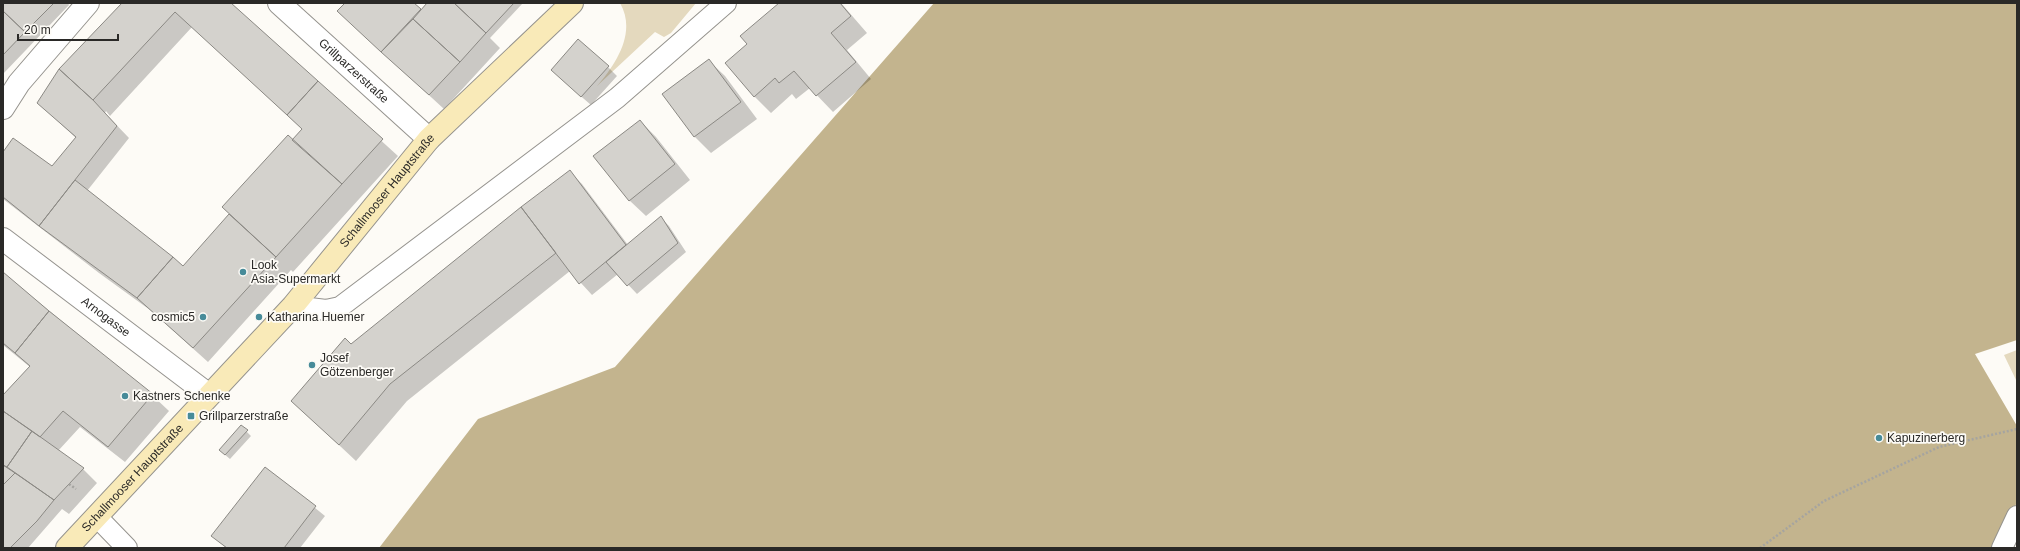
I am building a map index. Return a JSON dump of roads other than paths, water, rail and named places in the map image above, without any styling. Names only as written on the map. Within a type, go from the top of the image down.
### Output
[{"type":"street","points":[[3,108],[19,82],[88,3]]},
{"type":"street","name":"Grillparzerstraße","points":[[280,3],[428,139]]},
{"type":"street","name":"Schallmooser Hauptstraße","points":[[67,548],[293,306],[428,139],[571,3]]},
{"type":"street","name":"Arnogasse","points":[[3,239],[209,395]]},
{"type":"lane","points":[[293,306],[326,310],[340,307],[617,98],[726,3]]},
{"type":"lane","points":[[2002,548],[2017,516]]},
{"type":"lane","points":[[97,517],[127,548]]},
{"type":"place","name":"Look Asia-Supermarkt","points":[[243,272]]},
{"type":"place","name":"cosmic5","points":[[203,317]]},
{"type":"place","name":"Katharina Huemer","points":[[259,317]]},
{"type":"place","name":"Josef Götzenberger","points":[[312,365]]},
{"type":"place","name":"Kastners Schenke","points":[[125,396]]},
{"type":"place","name":"Grillparzerstraße","points":[[191,416]]},
{"type":"place","name":"Kapuzinerberg","points":[[1879,438]]}]
